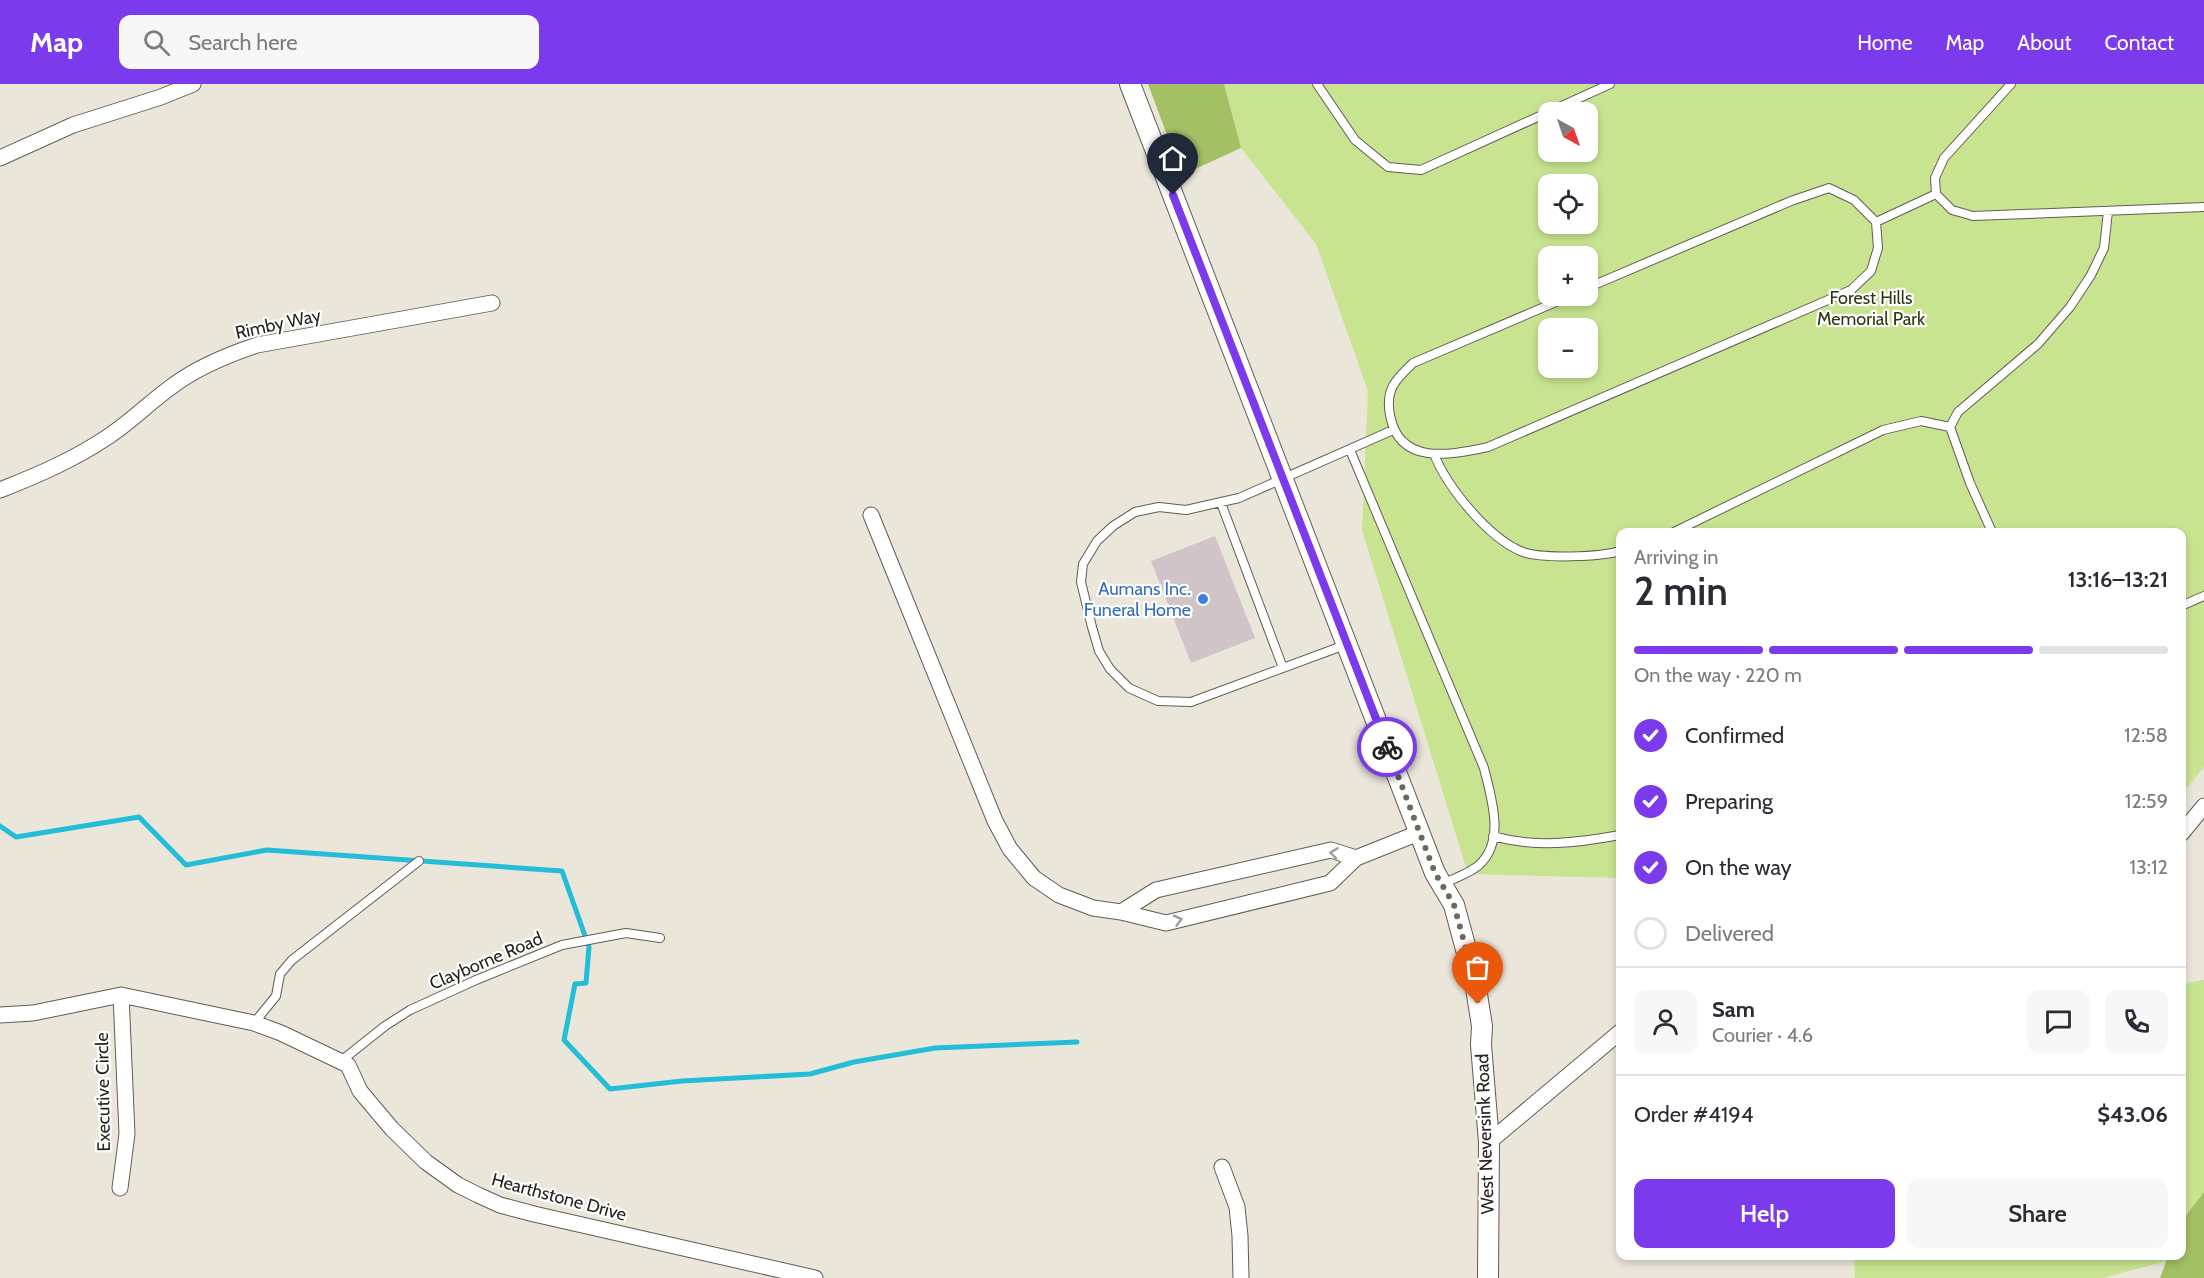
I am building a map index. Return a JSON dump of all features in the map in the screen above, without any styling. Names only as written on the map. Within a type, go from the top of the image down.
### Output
[{"type":"street","points":[[0,158],[73,125],[161,97],[193,84]]},
{"type":"street","name":"West Neversink Road","points":[[1130,84],[1435,873],[1454,905],[1475,982],[1482,1026],[1481,1045],[1489,1142],[1488,1278]]},
{"type":"street","name":"Rimby Way","points":[[0,490],[74,459],[109,436],[173,385],[202,367],[235,352],[257,345],[492,303]]},
{"type":"street","points":[[870,515],[995,821],[1010,849],[1034,878],[1059,896],[1093,908],[1166,923],[1329,883],[1356,858],[1421,832]]},
{"type":"street","points":[[2186,828],[2204,806]]},
{"type":"street","points":[[1121,912],[1156,890],[1331,850],[1356,858]]},
{"type":"street","points":[[0,1016],[33,1013],[121,995],[254,1023],[341,1061]]},
{"type":"street","name":"Executive Circle","points":[[120,1188],[127,1134],[121,995]]},
{"type":"street","points":[[1489,1142],[1616,1035]]},
{"type":"street","name":"Hearthstone Drive","points":[[341,1061],[348,1065],[360,1091],[410,1148],[442,1175],[478,1195],[500,1205],[534,1214],[815,1278]]},
{"type":"street","points":[[1222,1167],[1236,1207],[1240,1236],[1241,1278]]},
{"type":"lane","points":[[1317,84],[1355,140],[1388,167],[1421,170],[1610,84]]},
{"type":"lane","points":[[2011,84],[1944,158],[1935,178],[1936,194],[1952,210],[1972,216],[2204,207]]},
{"type":"lane","points":[[1547,306],[1413,363],[1394,382],[1388,406],[1393,430],[1408,447],[1434,454],[1453,455],[1488,447],[1851,290],[1871,271],[1878,248],[1876,222],[1854,200],[1829,188],[1791,201],[1598,283]]},
{"type":"lane","points":[[1876,222],[1936,194]]},
{"type":"lane","points":[[1990,528],[1970,483],[1950,427],[1958,412],[2038,344],[2070,307],[2091,275],[2104,248],[2108,211]]},
{"type":"lane","points":[[1682,528],[1883,430],[1921,421],[1950,427]]},
{"type":"lane","points":[[1346,645],[1191,702],[1158,701],[1129,688],[1110,669],[1099,651],[1081,582],[1083,564],[1097,541],[1113,526],[1135,512],[1159,507],[1186,510],[1239,498],[1393,430]]},
{"type":"lane","points":[[1350,450],[1484,768],[1495,818],[1491,849],[1479,865],[1442,884]]},
{"type":"lane","points":[[1434,454],[1448,481],[1466,505],[1494,534],[1523,552],[1555,556],[1616,551]]},
{"type":"lane","points":[[1221,503],[1283,668]]},
{"type":"lane","points":[[2186,604],[2204,596]]},
{"type":"lane","points":[[1492,836],[1536,844],[1580,842],[1616,836]]},
{"type":"lane","points":[[254,1023],[276,996],[280,974],[292,960],[419,861]]},
{"type":"lane","name":"Clayborne Road","points":[[341,1061],[385,1026],[410,1010],[458,987],[562,945],[626,933],[660,938]]},
{"type":"green space","points":[[1148,84],[1224,84],[1241,148],[1182,175]]},
{"type":"green space","name":"Forest Hills Memorial Park","points":[[1224,84],[2204,84],[2204,767],[2186,789],[2186,528],[1616,528],[1616,878],[1468,874],[1362,530],[1368,391],[1316,244],[1241,148]]},
{"type":"green space","points":[[2204,980],[2204,1251],[2186,1256],[2186,983]]},
{"type":"green space","points":[[2204,1192],[2204,1278],[2160,1278],[2167,1260],[2186,1260],[2186,1215]]},
{"type":"green space","points":[[1854,1260],[2170,1260],[2103,1278],[1855,1278]]},
{"type":"building","name":"Aumans Inc. Funeral Home","points":[[1215,536],[1255,638],[1191,663],[1151,561]]},
{"type":"waterway","points":[[0,826],[16,837],[139,817],[186,865],[267,850],[562,871],[589,947],[586,983],[575,984],[564,1040],[610,1089],[682,1081],[810,1074],[854,1062],[935,1048],[1077,1042]]},
{"type":"way so far","points":[[1387,747],[1435,873],[1454,905],[1475,982],[1478,1004]]},
{"type":"place","name":"Aumans Inc. Funeral Home","points":[[1203,599]]},
{"type":"route","points":[[1173,195],[1387,747]]}]
